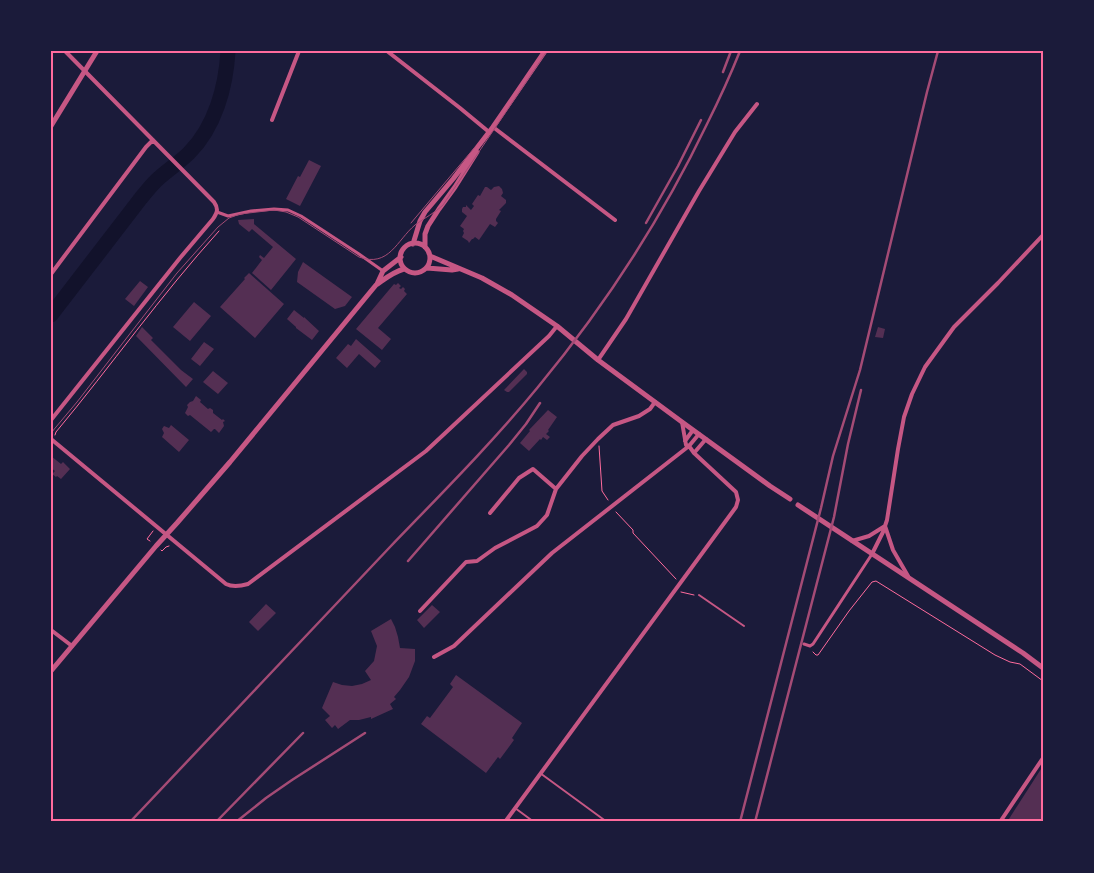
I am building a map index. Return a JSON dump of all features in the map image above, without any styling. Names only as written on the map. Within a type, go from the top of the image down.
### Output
[{"type":"street","points":[[51,420],[180,258],[213,220],[217,212],[217,206],[214,202],[64,51]]},
{"type":"street","points":[[51,126],[97,51]]},
{"type":"street","points":[[272,120],[298,51]]},
{"type":"street","points":[[387,51],[489,132]]},
{"type":"street","points":[[413,244],[420,221],[425,212],[493,127],[545,51]]},
{"type":"street","points":[[598,360],[626,318],[735,132],[756,104]]},
{"type":"street","points":[[493,127],[615,220]]},
{"type":"street","points":[[400,257],[404,268],[409,272],[421,272],[427,268],[430,256],[425,247],[425,234],[428,226],[456,187],[489,132]]},
{"type":"street","points":[[51,274],[153,140]]},
{"type":"street","points":[[217,212],[228,216],[251,211],[288,210],[301,216],[383,271]]},
{"type":"street","points":[[804,644],[810,646],[813,644],[872,554],[885,526],[904,417],[912,394],[925,367],[954,327],[1043,235]]},
{"type":"street","points":[[376,285],[383,271],[400,257],[406,247],[419,244],[425,247]]},
{"type":"street","points":[[430,256],[502,288],[556,326],[598,360],[682,422],[790,499]]},
{"type":"street","points":[[51,671],[156,546],[225,468],[376,285],[386,277],[404,268]]},
{"type":"street","points":[[427,268],[459,269]]},
{"type":"street","points":[[51,439],[223,581],[231,586],[244,585],[248,584],[417,459],[549,336],[556,326]]},
{"type":"street","points":[[420,611],[466,562],[476,561],[495,548],[537,526],[547,515],[556,489],[598,439],[613,426],[639,416],[650,409],[655,402]]},
{"type":"street","points":[[505,822],[736,507],[738,500],[736,492],[686,445],[682,422]]},
{"type":"street","points":[[685,441],[693,430]]},
{"type":"street","points":[[434,657],[454,646],[552,553],[689,446],[699,434]]},
{"type":"street","points":[[694,453],[706,439]]},
{"type":"street","points":[[490,513],[520,478],[533,468],[556,489]]},
{"type":"street","points":[[798,505],[1043,668]]},
{"type":"street","points":[[852,541],[869,536],[885,526]]},
{"type":"street","points":[[885,526],[893,550],[910,579]]},
{"type":"street","points":[[51,630],[72,646]]},
{"type":"street","points":[[1000,822],[1043,758]]},
{"type":"lane","points":[[699,595],[744,626]]},
{"type":"lane","points":[[540,773],[607,822]]},
{"type":"lane","points":[[515,808],[534,822]]},
{"type":"path","points":[[55,435],[185,268],[219,231]]},
{"type":"path","points":[[598,439],[602,491],[609,502]]},
{"type":"path","points":[[614,510],[676,579]]},
{"type":"path","points":[[152,530],[147,539],[152,542]]},
{"type":"path","points":[[160,550],[162,551],[168,546],[173,546]]},
{"type":"path","points":[[818,655],[849,611],[872,582],[876,581],[995,655],[1012,663],[1020,664],[1043,681]]},
{"type":"path","points":[[679,591],[699,595]]},
{"type":"building","points":[[309,160],[321,166],[300,206],[286,199]]},
{"type":"building","points":[[499,186],[503,193],[501,196],[506,200],[506,203],[499,210],[501,211],[496,219],[498,223],[495,227],[490,224],[479,240],[475,237],[469,243],[462,237],[464,229],[460,226],[467,216],[462,212],[463,207],[466,207],[466,205],[471,210],[474,206],[472,204],[485,187],[491,190]]},
{"type":"building","points":[[254,219],[254,224],[296,259],[271,290],[252,273],[262,260],[259,257],[260,255],[264,258],[273,247],[252,229],[249,232],[239,224],[238,220]]},
{"type":"building","points":[[303,262],[352,297],[345,306],[335,309],[297,282],[298,272]]},
{"type":"building","points":[[249,273],[284,304],[255,338],[220,307]]},
{"type":"building","points":[[140,281],[148,287],[134,306],[125,299]]},
{"type":"building","points":[[398,283],[401,286],[399,288],[403,287],[407,294],[378,328],[391,339],[382,350],[356,329],[394,284]]},
{"type":"building","points":[[194,302],[211,316],[190,341],[173,327]]},
{"type":"building","points":[[294,310],[319,331],[312,340],[287,319]]},
{"type":"building","points":[[142,327],[153,338],[151,340],[181,370],[193,379],[186,387],[136,336]]},
{"type":"building","points":[[878,327],[885,329],[883,338],[875,337]]},
{"type":"building","points":[[356,339],[381,361],[375,368],[359,354],[347,368],[336,358],[348,344],[351,346]]},
{"type":"building","points":[[204,342],[214,349],[200,366],[191,359]]},
{"type":"building","points":[[524,369],[527,374],[509,392],[504,390]]},
{"type":"building","points":[[213,371],[228,383],[218,394],[203,382]]},
{"type":"building","points":[[196,396],[208,409],[213,410],[213,413],[225,421],[219,433],[215,429],[211,432],[185,413],[187,405]]},
{"type":"building","points":[[548,410],[557,417],[546,434],[550,437],[547,440],[543,437],[540,439],[529,451],[520,443],[529,430]]},
{"type":"building","points":[[171,425],[189,440],[179,452],[162,437],[164,426],[169,428]]},
{"type":"building","points":[[51,456],[61,464],[63,462],[70,469],[61,479],[52,474],[55,471],[51,468]]},
{"type":"building","points":[[266,604],[276,613],[258,631],[249,622]]},
{"type":"building","points":[[432,605],[440,612],[424,628],[417,620]]},
{"type":"building","points":[[391,619],[400,648],[415,649],[415,661],[409,677],[394,697],[396,699],[390,704],[393,709],[371,719],[371,717],[350,720],[338,729],[335,725],[332,728],[325,720],[330,716],[322,708],[333,682],[352,686],[371,680],[365,671],[374,661],[377,646],[371,631]]},
{"type":"building","points":[[456,675],[522,723],[512,738],[514,740],[500,759],[498,757],[486,773],[421,724],[427,716],[430,718],[453,687],[450,684]]},
{"type":"building","points":[[1041,769],[1043,770],[1043,822],[1007,822]]},
{"type":"waterway","points":[[51,315],[141,198],[159,178],[198,143],[218,106],[225,78],[228,51]]},
{"type":"tram line","points":[[51,433],[177,273],[218,227],[229,218],[240,214],[274,210],[286,212],[298,217],[359,257],[378,259],[392,251],[415,225],[443,205],[547,51]]},
{"type":"tram line","points":[[411,223],[475,147]]},
{"type":"railway","points":[[723,72],[731,51]]},
{"type":"railway","points":[[130,822],[484,449],[563,356],[631,260],[671,193],[690,159],[740,51]]},
{"type":"railway","points":[[740,822],[833,456],[860,370],[938,51]]},
{"type":"railway","points":[[646,223],[701,120]]},
{"type":"railway","points":[[755,822],[834,517],[861,390]]},
{"type":"railway","points":[[408,561],[509,445],[540,403]]},
{"type":"railway","points":[[216,822],[303,733]]},
{"type":"railway","points":[[236,822],[292,780],[365,733]]}]
